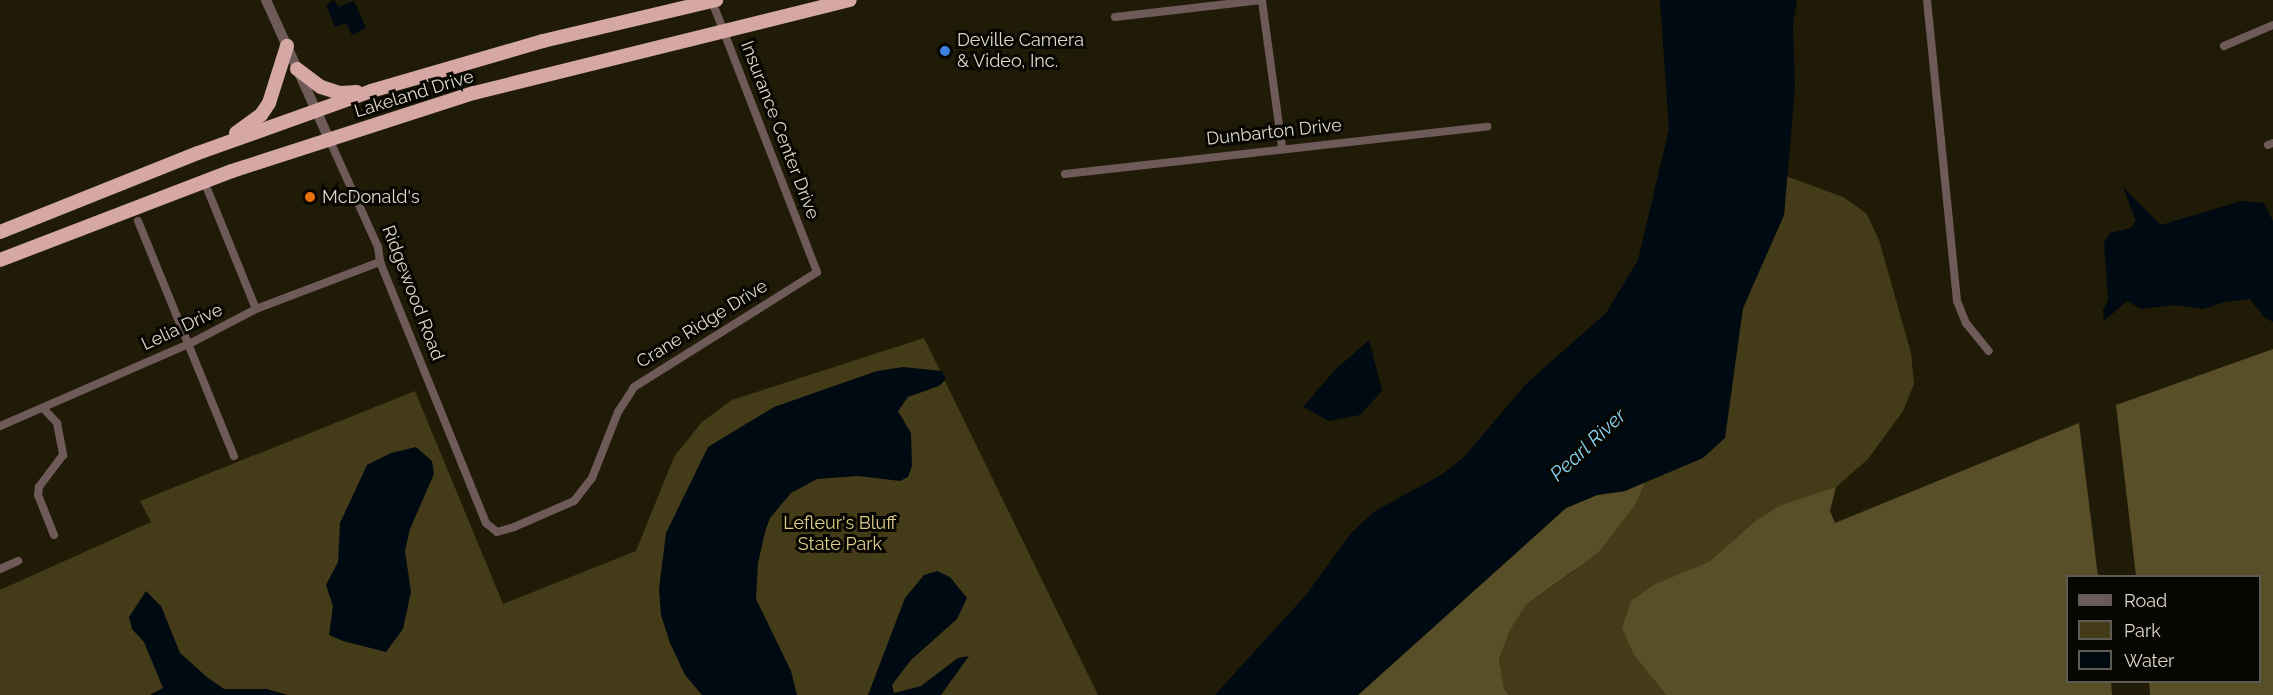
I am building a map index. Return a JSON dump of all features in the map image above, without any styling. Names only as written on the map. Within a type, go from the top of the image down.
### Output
[{"type":"highway","name":"Lakeland Drive","points":[[0,232],[198,153],[371,91],[543,41],[714,0]]},
{"type":"highway","name":"Lakeland Drive","points":[[0,261],[204,181],[474,93],[723,28],[850,0]]},
{"type":"highway","points":[[198,153],[261,115],[275,93],[287,46]]},
{"type":"highway","points":[[297,69],[330,91],[371,91]]},
{"type":"street","name":"Ridgewood Road","points":[[266,0],[315,111],[356,194],[380,262],[486,523],[496,531]]},
{"type":"street","name":"Insurance Center Drive","points":[[714,0],[745,95],[817,272]]},
{"type":"street","points":[[1115,17],[1262,0],[1282,147]]},
{"type":"street","points":[[1927,0],[1957,301],[1966,323],[1989,351]]},
{"type":"street","points":[[2224,45],[2273,25]]},
{"type":"street","name":"Dunbarton Drive","points":[[1065,174],[1282,147],[1487,127]]},
{"type":"street","points":[[204,181],[256,309]]},
{"type":"street","points":[[138,221],[234,456]]},
{"type":"street","name":"Lelia Drive","points":[[0,426],[189,344],[256,309],[380,262]]},
{"type":"street","name":"Crane Ridge Drive","points":[[496,531],[574,501],[592,478],[618,412],[634,387],[817,272]]},
{"type":"street","points":[[43,408],[57,423],[63,455],[39,487],[38,495],[54,535]]},
{"type":"street","points":[[0,569],[18,561]]},
{"type":"green space","points":[[1786,176],[1843,197],[1866,213],[1879,240],[1911,353],[1914,384],[1903,411],[1868,459],[1836,487],[1754,522],[1710,561],[1655,584],[1635,656],[1666,695],[1509,695],[1504,688],[1499,659],[1509,630],[1526,605],[1574,571],[1635,505],[1647,479],[1664,474],[1731,381],[1743,308],[1784,215]]},
{"type":"green space","name":"Lefleur's Bluff State Park","points":[[924,338],[1098,695],[0,695],[0,590],[151,522],[140,501],[415,391],[503,604],[636,551],[674,457],[702,422],[732,400]]},
{"type":"shaded area","points":[[2273,349],[2273,695],[2150,695],[2149,683],[2261,683],[2261,575],[2136,575],[2116,405]]},
{"type":"shaded area","points":[[2079,423],[2098,575],[2066,575],[2066,683],[2111,683],[2112,695],[1666,695],[1634,655],[1622,628],[1631,601],[1655,584],[1710,561],[1754,522],[1779,506],[1836,487],[1830,511],[1835,523]]},
{"type":"shaded area","points":[[1647,479],[1635,505],[1598,553],[1526,605],[1510,630],[1499,659],[1504,688],[1509,695],[1358,695],[1566,508],[1597,495],[1625,491]]},
{"type":"water","points":[[334,0],[339,7],[354,1],[366,28],[352,35],[346,23],[335,27],[326,5]]},
{"type":"water","name":"Pearl River","points":[[1660,0],[1797,0],[1793,25],[1795,88],[1784,215],[1743,308],[1725,438],[1703,458],[1625,491],[1597,495],[1566,508],[1358,695],[1215,695],[1306,595],[1351,533],[1375,511],[1441,475],[1464,457],[1526,384],[1606,313],[1638,260],[1669,129]]},
{"type":"water","points":[[2123,187],[2161,225],[2241,201],[2264,203],[2273,221],[2273,322],[2264,317],[2250,299],[2225,302],[2203,309],[2175,305],[2141,309],[2127,301],[2104,321],[2103,310],[2108,300],[2104,243],[2110,233],[2131,228],[2136,221]]},
{"type":"water","points":[[1369,340],[1382,391],[1360,415],[1329,421],[1303,407],[1335,370]]},
{"type":"water","points":[[903,367],[942,371],[946,379],[939,386],[908,397],[898,411],[911,433],[912,466],[908,477],[900,481],[858,476],[817,479],[791,493],[770,518],[765,532],[758,563],[756,599],[791,671],[797,695],[702,695],[685,675],[670,643],[661,615],[659,589],[666,533],[708,447],[774,407],[877,371]]},
{"type":"water","points":[[416,447],[432,461],[434,474],[410,529],[405,551],[411,592],[403,629],[386,652],[343,641],[329,635],[333,606],[326,585],[338,562],[340,523],[367,465],[391,453]]},
{"type":"water","points":[[937,571],[950,577],[967,598],[957,619],[911,660],[892,685],[894,693],[921,686],[958,658],[969,656],[941,695],[868,695],[905,598],[924,575]]},
{"type":"water","points":[[146,591],[161,606],[180,653],[208,678],[224,689],[267,689],[288,695],[150,695],[163,688],[144,642],[132,629],[129,617]]},
{"type":"place","name":"Deville Camera & Video, Inc.","points":[[945,51]]},
{"type":"place","name":"McDonald's","points":[[310,197]]}]
